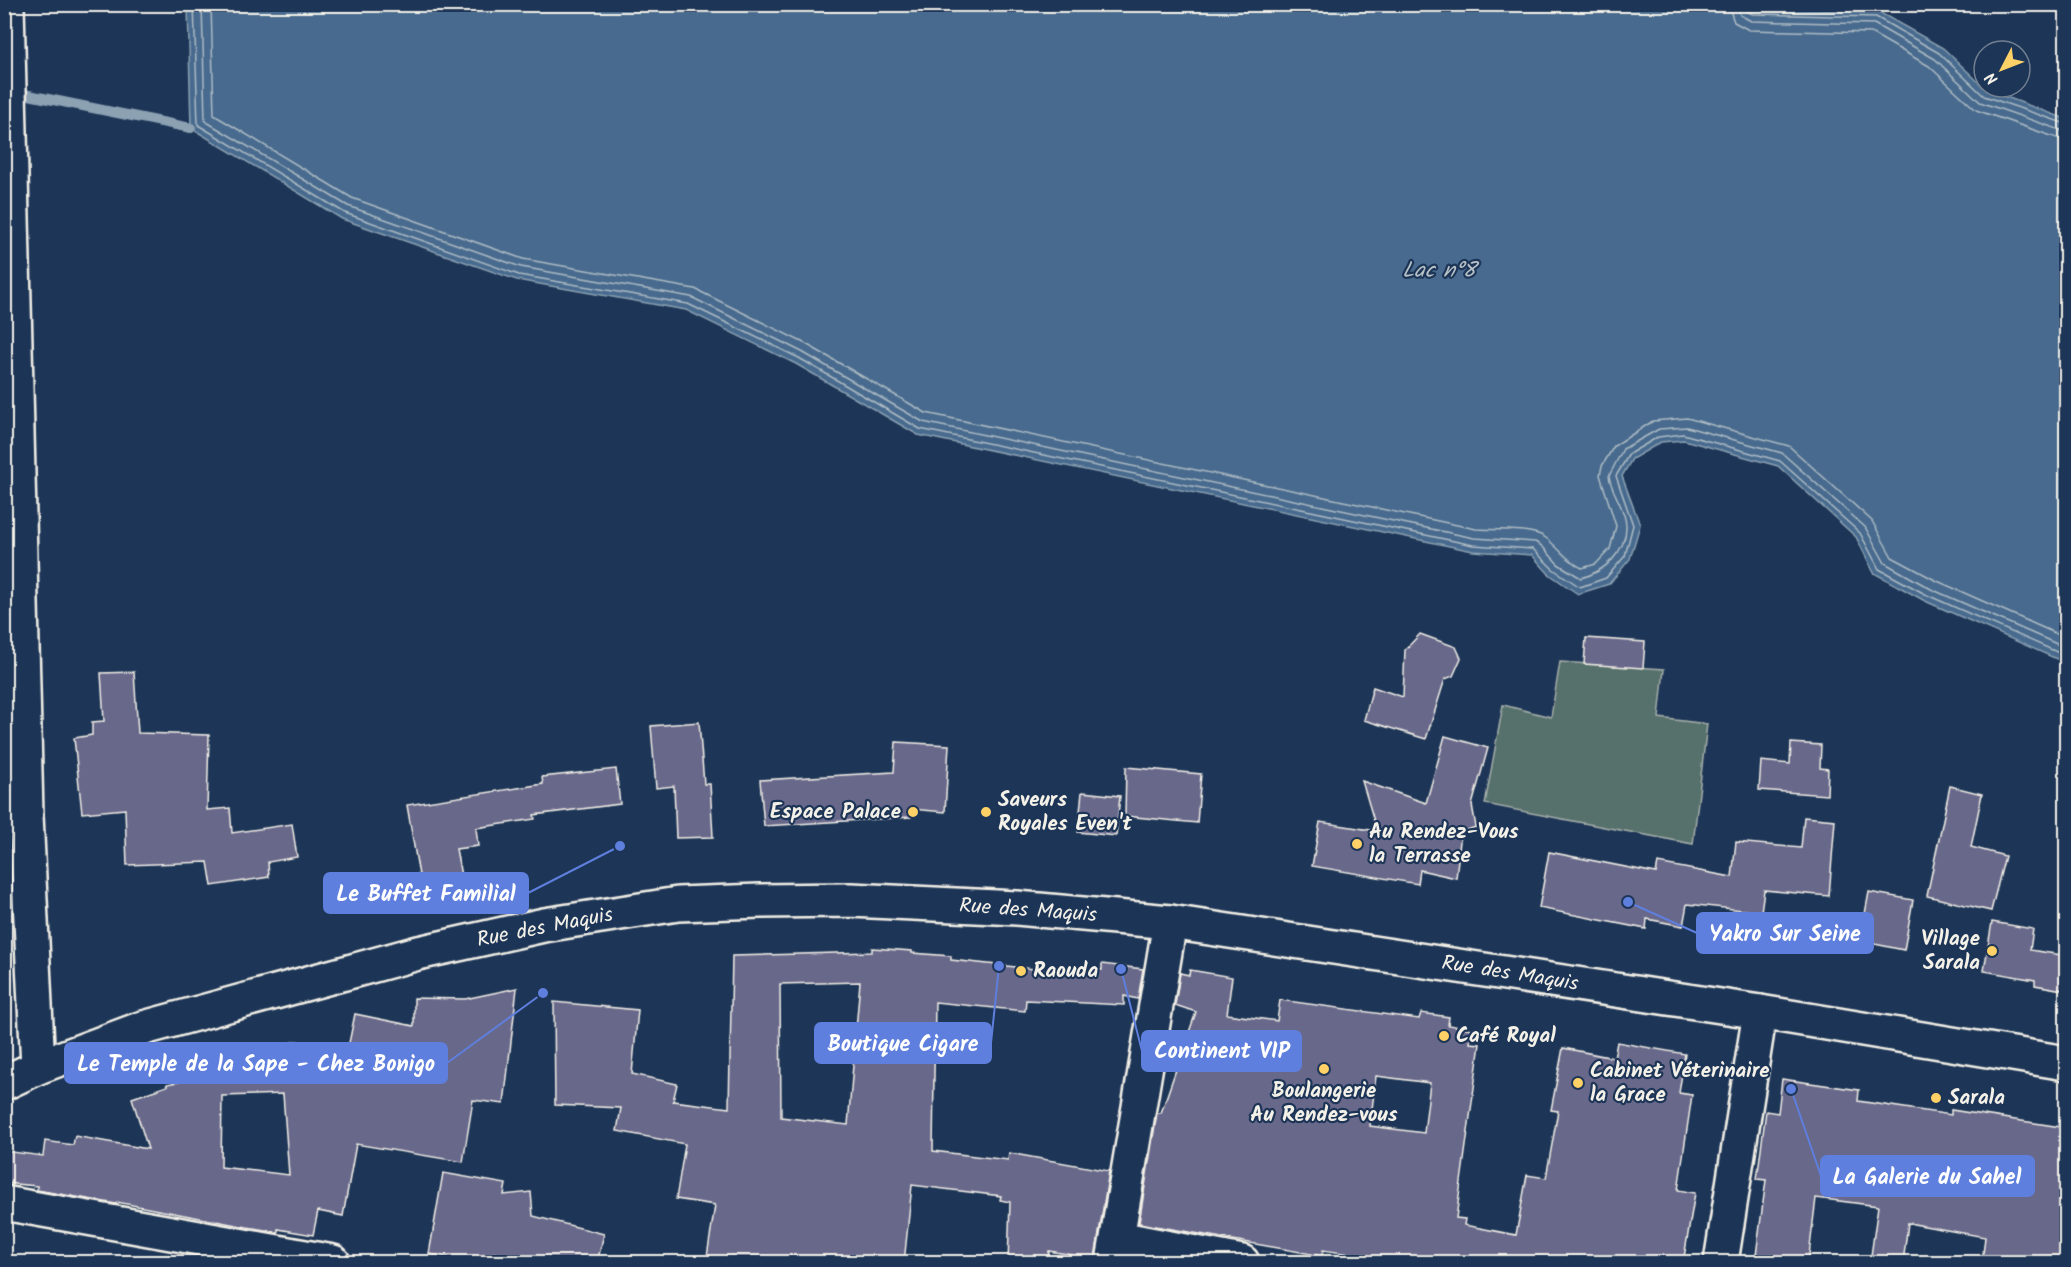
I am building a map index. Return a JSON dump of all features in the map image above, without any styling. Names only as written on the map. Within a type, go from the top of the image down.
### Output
[{"type":"street","points":[[7,4],[26,815],[38,1066]]},
{"type":"street","name":"Rue des Maquis","points":[[4,1083],[38,1066],[140,1029],[418,953],[544,926],[678,904],[852,900],[1017,908],[1170,922],[1760,1012],[2067,1063]]},
{"type":"street","points":[[1170,922],[1115,1250],[1242,1263]]},
{"type":"street","points":[[1721,1263],[1760,1012]]},
{"type":"street","points":[[4,1203],[333,1263]]},
{"type":"green space","points":[[1560,662],[1664,669],[1659,718],[1707,724],[1693,844],[1485,804],[1503,705],[1551,717]]},
{"type":"water","name":"Lac n°8","points":[[1744,4],[1753,8],[1877,11],[1943,48],[1972,76],[1972,99],[2012,99],[2066,119],[2066,663],[1925,601],[1874,573],[1856,537],[1778,466],[1684,440],[1661,442],[1632,459],[1622,476],[1640,525],[1630,559],[1609,584],[1578,594],[1549,574],[1532,555],[1473,551],[918,435],[796,364],[686,310],[517,280],[342,219],[191,128],[188,5]]},
{"type":"building","points":[[1420,634],[1456,647],[1461,658],[1453,676],[1445,679],[1426,739],[1364,720],[1373,687],[1403,697],[1405,650]]},
{"type":"building","points":[[1586,638],[1645,642],[1643,668],[1584,664]]},
{"type":"building","points":[[134,672],[138,733],[209,735],[207,810],[230,808],[232,833],[292,824],[297,857],[268,862],[269,877],[212,886],[208,862],[127,865],[125,809],[82,813],[74,738],[92,735],[92,722],[104,721],[101,673]]},
{"type":"building","points":[[699,722],[704,784],[710,784],[713,837],[676,838],[674,786],[656,788],[651,726]]},
{"type":"building","points":[[1445,736],[1488,748],[1472,805],[1476,827],[1461,832],[1456,878],[1420,870],[1418,884],[1312,866],[1320,822],[1377,831],[1362,781],[1426,803]]},
{"type":"building","points":[[896,742],[949,745],[945,812],[911,809],[911,817],[764,826],[760,780],[894,772]]},
{"type":"building","points":[[1791,743],[1821,745],[1820,768],[1828,769],[1827,795],[1759,790],[1761,761],[1790,764]]},
{"type":"building","points":[[1126,767],[1201,774],[1197,823],[1125,816]]},
{"type":"building","points":[[616,769],[620,804],[534,815],[535,819],[476,828],[478,846],[456,849],[462,881],[421,887],[407,805],[543,784],[542,777]]},
{"type":"building","points":[[1950,786],[1982,794],[1971,847],[2005,856],[1991,911],[1927,896]]},
{"type":"building","points":[[1082,792],[1120,796],[1116,836],[1078,832]]},
{"type":"building","points":[[1804,817],[1835,820],[1829,896],[1764,890],[1761,912],[1687,904],[1683,926],[1647,919],[1646,929],[1539,908],[1549,852],[1656,873],[1658,863],[1732,877],[1736,842],[1801,848]]},
{"type":"building","points":[[1869,892],[1913,900],[1904,950],[1860,941]]},
{"type":"building","points":[[1992,922],[2033,929],[2030,950],[2067,956],[2063,990],[2035,985],[2035,980],[1984,971]]},
{"type":"building","points":[[872,948],[912,951],[912,953],[951,956],[951,960],[1062,972],[1062,967],[1102,970],[1102,964],[1143,969],[1138,999],[1124,996],[1124,1005],[1026,1000],[1025,1011],[935,1002],[933,1151],[1008,1160],[1009,1153],[1109,1171],[1095,1259],[1049,1251],[1048,1263],[1008,1263],[1010,1202],[1000,1200],[1001,1196],[912,1185],[904,1263],[706,1263],[715,1205],[676,1199],[685,1144],[617,1131],[621,1108],[555,1105],[554,1002],[638,1010],[632,1074],[677,1084],[673,1101],[729,1108],[732,956],[872,952]],"holes":[[[860,982],[848,1125],[781,1117],[780,984]]]},
{"type":"building","points":[[1190,970],[1232,977],[1227,1014],[1277,1021],[1280,1000],[1419,1019],[1421,1013],[1449,1017],[1448,1025],[1472,1029],[1470,1043],[1480,1044],[1456,1218],[1465,1219],[1464,1225],[1516,1235],[1527,1175],[1546,1178],[1558,1111],[1551,1110],[1563,1048],[1614,1058],[1617,1042],[1685,1054],[1679,1093],[1692,1095],[1678,1190],[1695,1193],[1683,1263],[1473,1263],[1422,1257],[1421,1263],[1413,1263],[1323,1250],[1322,1256],[1139,1223],[1157,1113],[1161,1113],[1196,1012],[1175,1005],[1180,973],[1189,975]],"holes":[[[1376,1076],[1430,1083],[1424,1133],[1370,1126]]]},
{"type":"building","points":[[517,988],[504,1104],[473,1100],[463,1162],[356,1144],[343,1216],[318,1211],[313,1235],[247,1227],[117,1202],[116,1204],[37,1190],[37,1186],[4,1183],[4,1151],[43,1156],[45,1141],[73,1145],[75,1136],[148,1149],[132,1098],[167,1086],[167,1084],[219,1074],[218,1068],[295,1041],[348,1048],[355,1014],[414,1026],[414,998],[465,999]],"holes":[[[283,1094],[289,1175],[221,1167],[222,1096]]]},
{"type":"building","points":[[1782,1079],[1859,1090],[1858,1101],[1951,1115],[1951,1110],[2067,1128],[2067,1263],[1982,1263],[1985,1237],[1908,1223],[1903,1263],[1870,1263],[1878,1206],[1816,1198],[1808,1263],[1755,1263],[1766,1180],[1757,1179],[1766,1111],[1778,1113]]},
{"type":"building","points":[[443,1173],[506,1184],[504,1195],[531,1192],[533,1216],[604,1234],[597,1263],[534,1263],[494,1253],[492,1263],[479,1263],[429,1254]]},
{"type":"waterway","points":[[14,92],[191,128]]},
{"type":"place","name":"Espace Palace","points":[[913,812]]},
{"type":"place","name":"Saveurs Royales Even't","points":[[986,812]]},
{"type":"place","name":"Au Rendez-Vous la Terrasse","points":[[1357,844]]},
{"type":"place","name":"Le Buffet Familial","points":[[620,846]]},
{"type":"place","name":"Yakro Sur Seine","points":[[1628,902]]},
{"type":"place","name":"Village Sarala","points":[[1992,951]]},
{"type":"place","name":"Boutique Cigare","points":[[999,966]]},
{"type":"place","name":"Continent VIP","points":[[1121,969]]},
{"type":"place","name":"Raouda","points":[[1021,971]]},
{"type":"place","name":"Le Temple de la Sape - Chez Bonigo","points":[[543,993]]},
{"type":"place","name":"Café Royal","points":[[1444,1036]]},
{"type":"place","name":"Boulangerie Au Rendez-vous","points":[[1324,1069]]},
{"type":"place","name":"Cabinet Véterinaire la Grace","points":[[1578,1083]]},
{"type":"place","name":"La Galerie du Sahel","points":[[1791,1089]]},
{"type":"place","name":"Sarala","points":[[1936,1098]]}]
